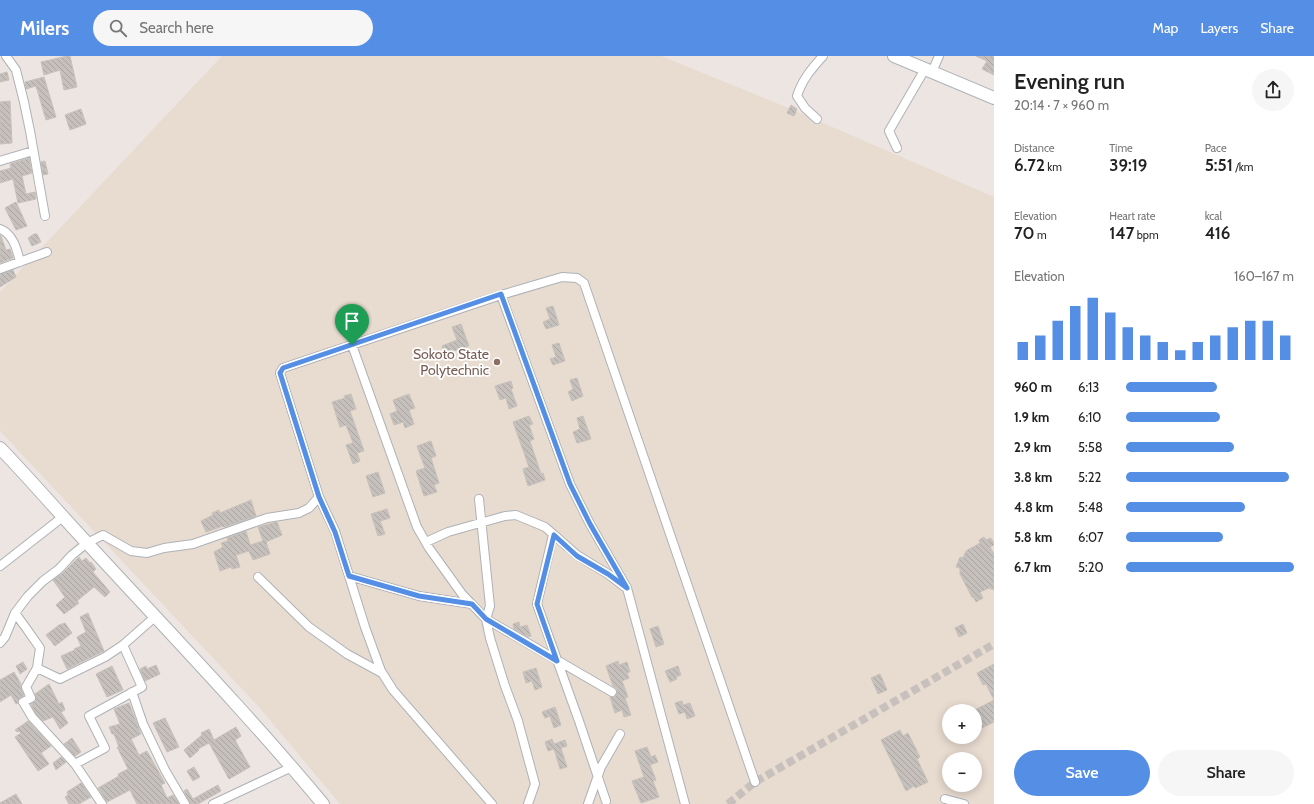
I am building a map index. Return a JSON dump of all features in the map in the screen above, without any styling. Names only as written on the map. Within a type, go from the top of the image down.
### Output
[{"type":"street","points":[[6,56],[16,70],[30,131],[45,216]]},
{"type":"street","points":[[817,119],[805,108],[798,96],[800,89],[812,68],[823,56]]},
{"type":"street","points":[[894,56],[994,98]]},
{"type":"street","points":[[897,148],[889,131],[939,56]]},
{"type":"street","points":[[0,161],[33,151]]},
{"type":"street","points":[[0,229],[6,232],[13,241],[20,262]]},
{"type":"street","points":[[0,269],[47,252]]},
{"type":"street","points":[[492,804],[393,690],[382,673],[365,627],[335,532],[319,497],[280,373],[283,368],[501,294],[562,277],[577,278],[584,283],[756,782]]},
{"type":"street","points":[[501,294],[570,484],[590,524],[627,588],[685,804]]},
{"type":"street","points":[[352,345],[417,527],[428,548],[462,594],[486,619],[612,692]]},
{"type":"street","points":[[0,448],[156,616],[292,767],[323,804]]},
{"type":"street","points":[[0,643],[5,637],[15,614],[28,596],[43,581],[59,569],[72,555],[87,543],[103,535],[131,551],[147,553],[164,548],[193,544],[267,518],[299,513],[310,508],[319,497]]},
{"type":"street","points":[[479,499],[490,606],[486,619],[490,638],[505,686],[518,721],[535,784],[528,804]]},
{"type":"street","points":[[426,542],[448,532],[505,516],[516,515],[545,527],[577,556],[608,574],[627,588]]},
{"type":"street","points":[[0,566],[64,516]]},
{"type":"street","points":[[554,535],[537,604],[606,801]]},
{"type":"street","points":[[349,576],[419,596],[472,604]]},
{"type":"street","points":[[258,577],[309,627],[347,654],[382,673]]},
{"type":"street","points":[[15,614],[40,648],[37,668],[26,687],[31,698],[23,702],[32,717],[75,764],[102,804]]},
{"type":"street","points":[[37,668],[60,679],[105,657],[123,645],[156,616]]},
{"type":"street","points":[[75,764],[105,748],[89,716],[142,687],[123,645]]},
{"type":"street","points":[[132,692],[143,724],[165,770],[185,804]]},
{"type":"street","points":[[588,804],[601,767],[620,734]]},
{"type":"street","points":[[213,804],[292,767]]},
{"type":"street","points":[[945,799],[964,804]]},
{"type":"shaded area","name":"Sokoto State Polytechnic","points":[[222,56],[661,56],[786,107],[994,197],[994,804],[340,804],[258,706],[0,431],[0,292]]},
{"type":"building","points":[[70,56],[77,87],[64,90],[60,70],[44,75],[41,62]]},
{"type":"building","points":[[976,56],[994,56],[994,75],[982,69],[987,61]]},
{"type":"building","points":[[7,72],[9,80],[0,82],[0,74]]},
{"type":"building","points":[[44,77],[56,117],[46,120],[36,86],[26,89],[25,82]]},
{"type":"building","points":[[10,101],[12,143],[0,144],[0,102]]},
{"type":"building","points":[[791,105],[797,109],[794,116],[787,113]]},
{"type":"building","points":[[81,109],[86,124],[70,130],[65,115]]},
{"type":"building","points":[[29,158],[32,173],[22,176],[26,194],[35,192],[36,199],[18,203],[13,179],[0,183],[0,171],[11,168],[10,164]]},
{"type":"building","points":[[45,161],[48,174],[43,175],[41,162]]},
{"type":"building","points":[[16,202],[27,226],[16,230],[5,208]]},
{"type":"building","points":[[34,234],[37,234],[41,242],[32,246],[28,238]]},
{"type":"building","points":[[0,236],[6,250],[10,249],[13,258],[0,263]]},
{"type":"building","points":[[13,270],[16,277],[0,287],[0,274]]},
{"type":"building","points":[[553,306],[559,325],[546,329],[543,322],[550,319],[546,308]]},
{"type":"building","points":[[461,324],[469,346],[445,354],[442,346],[457,340],[452,327]]},
{"type":"building","points":[[559,343],[565,361],[553,365],[550,359],[556,357],[552,345]]},
{"type":"building","points":[[577,378],[583,396],[572,401],[568,392],[573,389],[570,380]]},
{"type":"building","points":[[511,381],[513,388],[511,389],[517,406],[509,409],[506,398],[500,400],[495,386]]},
{"type":"building","points":[[351,394],[356,409],[350,411],[364,451],[357,453],[360,461],[353,464],[346,445],[353,443],[346,425],[340,427],[332,402],[345,398],[344,396]]},
{"type":"building","points":[[409,394],[415,408],[409,410],[414,424],[405,428],[403,422],[394,425],[390,414],[397,411],[393,400]]},
{"type":"building","points":[[529,416],[533,424],[529,425],[534,439],[530,441],[541,474],[543,473],[545,480],[528,486],[523,469],[529,467],[513,422]]},
{"type":"building","points":[[583,416],[591,439],[577,443],[573,432],[580,429],[577,418]]},
{"type":"building","points":[[431,441],[436,456],[431,458],[439,483],[434,485],[437,492],[424,496],[416,471],[425,468],[417,446]]},
{"type":"building","points":[[378,472],[385,493],[373,497],[366,476]]},
{"type":"building","points":[[251,500],[256,516],[206,532],[201,521],[213,515],[212,513],[219,510],[220,513]]},
{"type":"building","points":[[387,509],[390,518],[380,521],[385,534],[378,536],[371,514]]},
{"type":"building","points":[[277,522],[282,535],[266,542],[270,554],[253,560],[249,551],[236,555],[240,567],[232,569],[231,567],[220,571],[214,552],[223,547],[221,543],[228,541],[227,538],[246,531],[250,545],[263,541],[258,527]]},
{"type":"building","points":[[984,537],[986,540],[991,538],[994,543],[994,545],[990,547],[994,554],[994,590],[989,588],[980,592],[983,598],[976,602],[960,574],[960,568],[956,567],[960,557],[963,558],[966,551],[980,543],[979,540]]},
{"type":"building","points":[[79,557],[82,561],[86,558],[90,563],[91,562],[96,569],[93,572],[110,592],[105,597],[94,587],[77,601],[79,603],[64,614],[56,605],[65,597],[53,580],[63,573]]},
{"type":"building","points":[[88,613],[104,651],[67,669],[61,656],[81,646],[77,637],[86,632],[80,617]]},
{"type":"building","points":[[519,622],[520,627],[527,625],[531,636],[528,637],[514,629],[513,624]]},
{"type":"building","points":[[65,623],[72,633],[55,646],[46,635],[59,625]]},
{"type":"building","points":[[963,624],[967,633],[959,637],[955,628]]},
{"type":"building","points":[[658,626],[664,644],[656,647],[650,629]]},
{"type":"building","points":[[618,661],[619,665],[627,662],[630,672],[627,673],[629,678],[622,681],[628,697],[625,698],[631,715],[624,717],[622,710],[615,713],[610,697],[615,697],[617,689],[613,686],[606,666]]},
{"type":"building","points":[[23,662],[27,669],[20,674],[16,666]]},
{"type":"building","points":[[994,664],[994,700],[986,684],[983,685],[977,673]]},
{"type":"building","points":[[156,665],[160,674],[145,681],[140,669],[146,666],[147,669]]},
{"type":"building","points":[[112,666],[123,690],[107,697],[96,674]]},
{"type":"building","points":[[678,666],[681,675],[676,677],[677,679],[670,682],[665,671]]},
{"type":"building","points":[[536,668],[542,687],[535,690],[532,681],[526,683],[523,672]]},
{"type":"building","points":[[14,672],[21,684],[20,686],[24,695],[16,704],[11,695],[0,702],[0,680]]},
{"type":"building","points":[[880,674],[887,690],[878,694],[871,678]]},
{"type":"building","points":[[49,684],[59,704],[62,702],[65,710],[61,712],[68,723],[60,729],[53,717],[43,721],[36,714],[31,704],[36,701],[35,694]]},
{"type":"building","points":[[994,700],[994,722],[982,728],[982,706]]},
{"type":"building","points":[[682,701],[683,705],[690,703],[695,716],[687,719],[685,712],[679,714],[675,703]]},
{"type":"building","points":[[129,703],[141,734],[131,739],[139,755],[147,751],[165,783],[161,785],[167,798],[173,795],[179,804],[137,804],[130,790],[107,802],[98,788],[128,769],[117,747],[119,747],[114,734],[112,734],[109,727],[120,724],[114,709]]},
{"type":"building","points":[[555,707],[561,725],[554,728],[550,716],[545,718],[542,712]]},
{"type":"building","points":[[165,718],[179,747],[167,752],[153,723]]},
{"type":"building","points":[[28,721],[51,746],[41,753],[49,764],[38,771],[15,737],[21,733],[15,730]]},
{"type":"building","points":[[236,727],[241,736],[235,740],[250,767],[229,779],[209,743],[198,749],[199,750],[190,758],[184,750],[202,735],[201,733],[209,729],[214,740]]},
{"type":"building","points":[[900,730],[903,736],[908,733],[920,757],[917,759],[928,782],[915,788],[914,786],[906,791],[881,740]]},
{"type":"building","points":[[72,738],[81,752],[75,756],[64,744]]},
{"type":"building","points":[[552,739],[554,744],[565,740],[567,746],[561,748],[567,767],[560,769],[554,749],[548,751],[545,742]]},
{"type":"building","points":[[647,747],[651,757],[655,755],[658,762],[650,765],[656,780],[653,781],[659,797],[641,803],[632,781],[644,777],[635,751]]},
{"type":"building","points":[[61,757],[66,762],[56,770],[53,763]]},
{"type":"building","points":[[194,767],[200,777],[193,781],[187,771]]},
{"type":"building","points":[[81,783],[91,797],[79,804],[69,804],[65,797],[68,795],[67,792]]},
{"type":"building","points":[[218,785],[221,791],[198,804],[190,804],[184,791],[187,789],[193,799]]},
{"type":"building","points":[[16,794],[22,804],[0,804],[0,803]]},
{"type":"tunnel","points":[[728,804],[755,782],[994,644]]},
{"type":"place","name":"Sokoto State Polytechnic","points":[[497,362]]},
{"type":"route","points":[[501,294],[570,484],[590,524],[627,588],[608,574],[577,556],[554,535],[545,565],[537,604],[557,661],[486,619],[472,604],[419,596],[349,576],[335,532],[319,497],[280,373],[283,368],[352,345],[501,294]]}]
